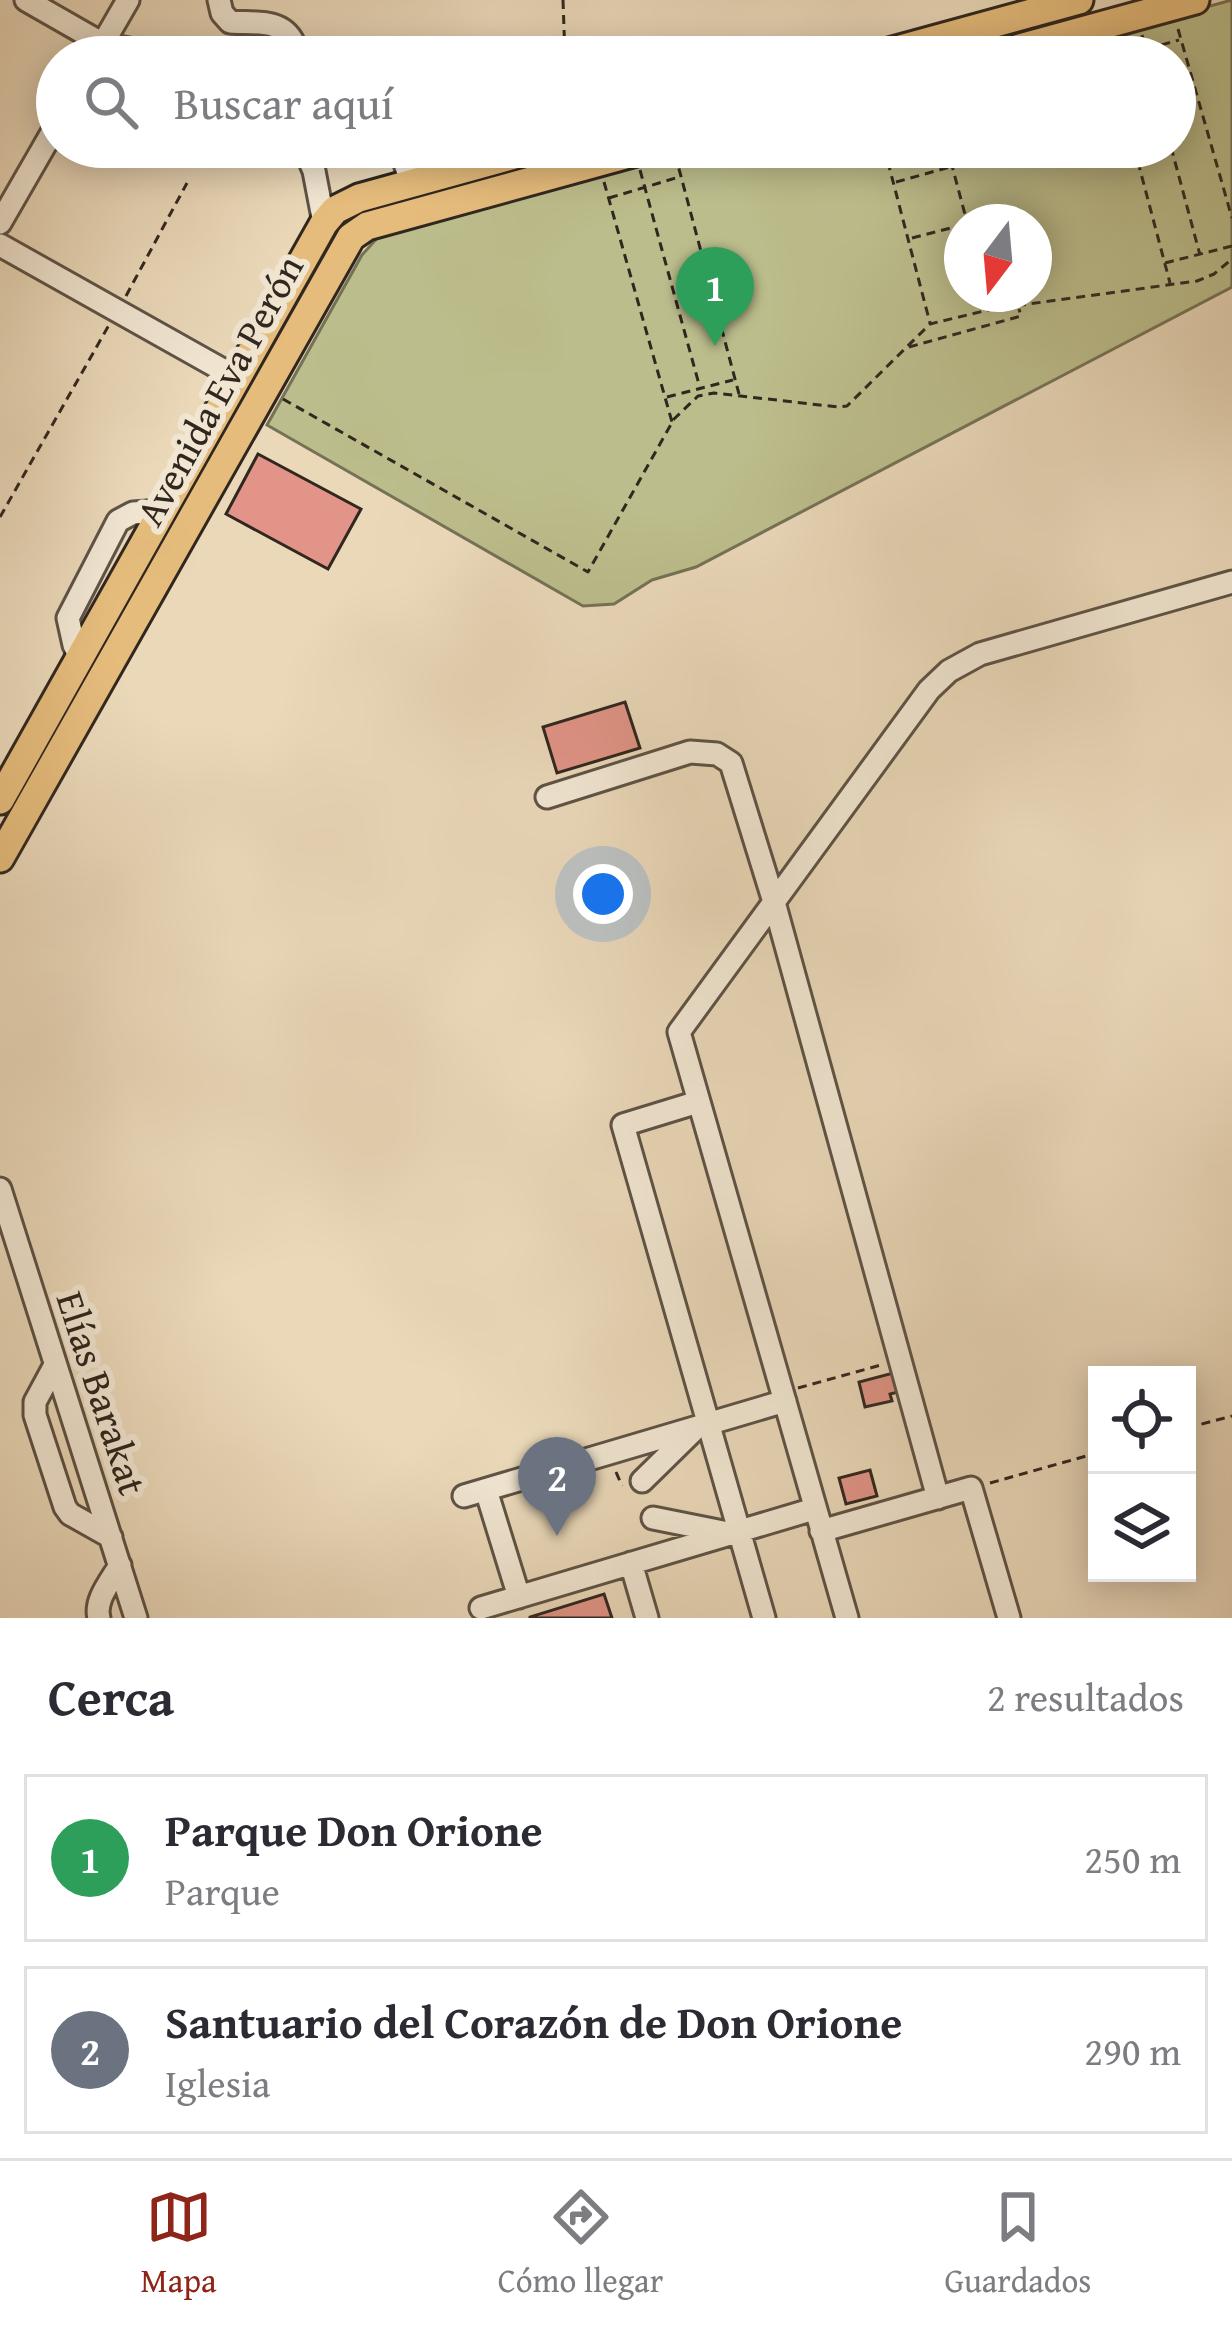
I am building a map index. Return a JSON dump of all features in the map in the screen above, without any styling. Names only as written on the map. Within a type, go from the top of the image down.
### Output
[{"type":"main road","points":[[948,36],[1079,0]]},
{"type":"main road","points":[[1064,36],[1183,3]]},
{"type":"main road","points":[[1047,9],[1056,36]]},
{"type":"main road","name":"Avenida Eva Perón","points":[[0,859],[8,805],[80,657],[324,223],[345,204],[466,168]]},
{"type":"main road","name":"Avenida Eva Perón","points":[[8,805],[187,526],[351,237],[358,231],[577,168]]},
{"type":"main road","points":[[292,280],[318,294]]},
{"type":"main road","points":[[162,511],[187,526]]},
{"type":"street","points":[[26,0],[78,36]]},
{"type":"street","points":[[108,36],[128,0]]},
{"type":"street","points":[[218,0],[230,22],[272,24],[290,36]]},
{"type":"street","points":[[0,223],[36,160]]},
{"type":"street","points":[[313,168],[324,223]]},
{"type":"street","points":[[406,168],[411,183]]},
{"type":"street","points":[[0,245],[237,377]]},
{"type":"street","points":[[847,1618],[680,1033],[928,690],[949,671],[980,654],[1232,581]]},
{"type":"street","points":[[547,797],[690,752],[704,751],[731,763],[774,902],[938,1498]]},
{"type":"street","points":[[698,1102],[622,1125],[702,1426],[764,1618]]},
{"type":"street","name":"Elías Barakat","points":[[0,1190],[136,1618]]},
{"type":"street","points":[[55,1365],[34,1407],[47,1452],[70,1514],[111,1538]]},
{"type":"street","points":[[519,1597],[475,1493],[784,1397]]},
{"type":"street","points":[[642,1481],[702,1426]]},
{"type":"street","points":[[481,1608],[735,1532],[938,1498],[971,1488],[1009,1618]]},
{"type":"street","points":[[653,1518],[735,1532]]},
{"type":"street","points":[[631,1563],[646,1618]]},
{"type":"street","points":[[99,1618],[99,1601],[120,1565]]},
{"type":"path","points":[[563,0],[565,36]]},
{"type":"path","points":[[1181,36],[1183,3]]},
{"type":"path","points":[[1196,92],[1232,218]]},
{"type":"path","points":[[600,168],[672,423]]},
{"type":"path","points":[[645,168],[645,187],[700,388]]},
{"type":"path","points":[[679,168],[740,396]]},
{"type":"path","points":[[889,168],[930,324]]},
{"type":"path","points":[[893,183],[945,168]]},
{"type":"path","points":[[952,168],[961,204]]},
{"type":"path","points":[[1140,168],[1170,284]]},
{"type":"path","points":[[1177,168],[1200,255]]},
{"type":"path","points":[[609,197],[681,177]]},
{"type":"path","points":[[0,517],[187,183]]},
{"type":"path","points":[[908,239],[944,229]]},
{"type":"path","points":[[1165,263],[1232,246]]},
{"type":"path","points":[[1052,301],[1206,278],[1232,260]]},
{"type":"path","points":[[265,388],[588,572],[672,423],[691,402],[714,393],[847,406],[930,324],[980,312]]},
{"type":"path","points":[[908,347],[1021,316],[1020,312]]},
{"type":"path","points":[[665,398],[735,379]]},
{"type":"path","points":[[784,1397],[900,1360]]},
{"type":"path","points":[[1196,1426],[1232,1416]]},
{"type":"path","points":[[971,1488],[1088,1456]]},
{"type":"green space","points":[[1232,0],[1232,287],[696,567],[652,580],[614,604],[583,606],[267,425],[362,255],[379,236],[623,168],[1196,168],[1196,36],[1100,36]]},
{"type":"building","points":[[258,454],[361,509],[328,569],[226,514]]},
{"type":"building","points":[[625,702],[640,748],[557,773],[543,727]]},
{"type":"building","points":[[897,1372],[902,1391],[890,1394],[892,1401],[865,1407],[859,1382]]},
{"type":"building","points":[[870,1470],[877,1496],[846,1504],[839,1478]]},
{"type":"building","points":[[604,1594],[612,1618],[530,1618],[530,1617]]},
{"type":"place","name":"Parque Don Orione","points":[[715,346]]},
{"type":"place","name":"Santuario del Corazón de Don Orione","points":[[557,1536]]}]
